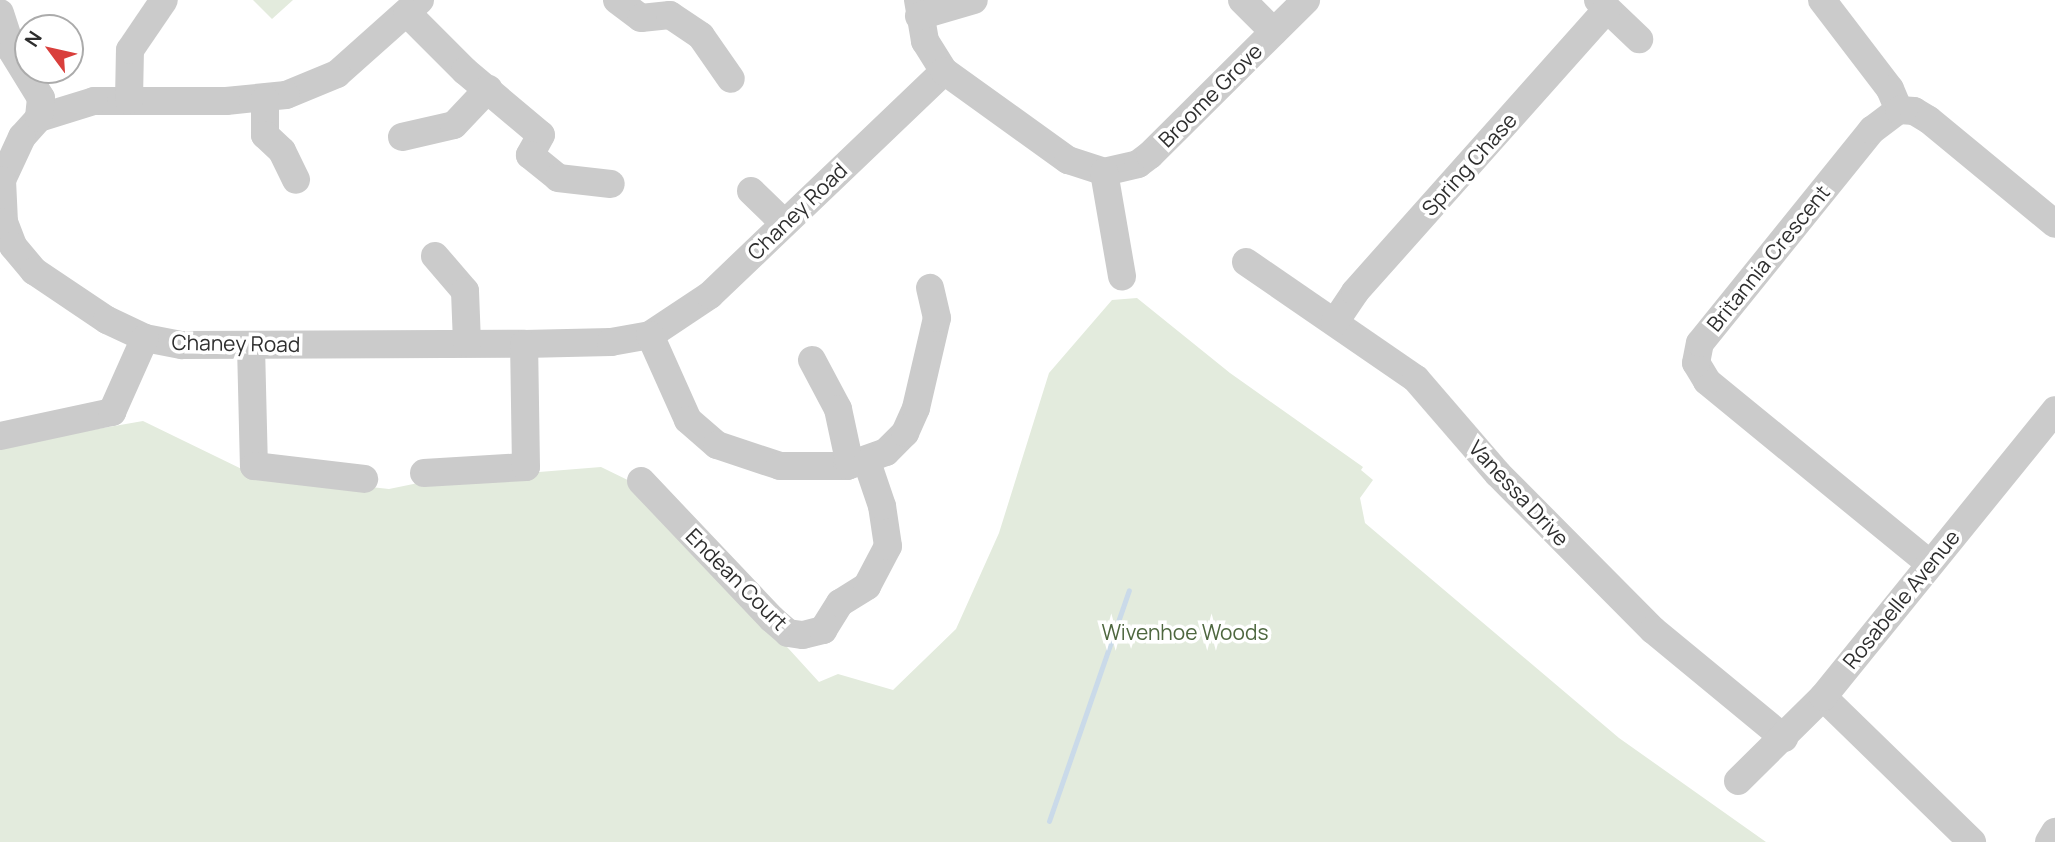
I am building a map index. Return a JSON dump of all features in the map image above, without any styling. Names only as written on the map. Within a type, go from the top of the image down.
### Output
[{"type":"street","points":[[1,0],[0,13],[12,51],[41,98],[39,118],[70,105],[129,100],[265,99],[310,87],[337,74],[413,6],[488,89],[541,135],[530,155],[558,178],[578,184],[611,184]]},
{"type":"street","points":[[129,100],[130,50],[164,0]]},
{"type":"street","points":[[617,0],[641,18],[670,15],[701,36],[731,79]]},
{"type":"street","points":[[974,0],[919,8],[931,53],[944,71],[1057,154],[1104,172],[1122,276]]},
{"type":"street","points":[[1241,0],[1274,32]]},
{"type":"street","name":"Broome Grove","points":[[1104,172],[1138,164],[1150,155],[1306,0]]},
{"type":"street","points":[[1822,0],[1890,89],[1899,110],[1914,111],[1929,120],[2055,224]]},
{"type":"street","name":"Spring Chase","points":[[1335,322],[1355,292],[1602,5],[1639,39]]},
{"type":"street","name":"Chaney Road","points":[[39,118],[22,137],[2,180],[6,250],[57,288],[145,338],[182,345],[251,346],[611,342],[650,335],[710,295],[944,71]]},
{"type":"street","points":[[402,137],[454,125],[488,89]]},
{"type":"street","points":[[265,99],[265,135],[282,151],[296,180]]},
{"type":"street","name":"Britannia Crescent","points":[[1899,110],[1872,130],[1709,330],[1696,363],[1707,381],[1928,563]]},
{"type":"street","points":[[751,191],[784,223]]},
{"type":"street","points":[[435,256],[465,291],[467,343]]},
{"type":"street","name":"Vanessa Drive","points":[[1246,262],[1416,379],[1498,474],[1653,630],[1784,738]]},
{"type":"street","points":[[650,335],[688,420],[717,445],[780,466],[858,464],[905,433],[916,408],[937,318],[930,288]]},
{"type":"street","points":[[0,436],[112,412],[145,338]]},
{"type":"street","points":[[424,473],[526,467],[524,344]]},
{"type":"street","points":[[251,346],[254,466],[364,479]]},
{"type":"street","name":"Endean Court","points":[[641,481],[788,633],[803,635],[823,630],[840,603],[867,586],[888,546],[882,506],[858,464],[838,409],[812,360]]},
{"type":"street","name":"Rosabelle Avenue","points":[[1738,781],[1823,697],[1928,563],[2055,410]]},
{"type":"street","points":[[1823,697],[1972,842]]},
{"type":"street","points":[[2049,842],[2055,832]]},
{"type":"green space","points":[[253,0],[293,0],[272,19]]},
{"type":"green space","name":"Wivenhoe Woods","points":[[1137,298],[1230,373],[1363,467],[1361,470],[1373,480],[1360,498],[1365,523],[1619,738],[1766,842],[0,842],[0,446],[143,421],[252,474],[389,489],[428,481],[601,467],[640,486],[819,682],[838,674],[893,690],[956,629],[999,533],[1049,373],[1112,300]]},
{"type":"waterway","points":[[1049,821],[1129,590]]}]
